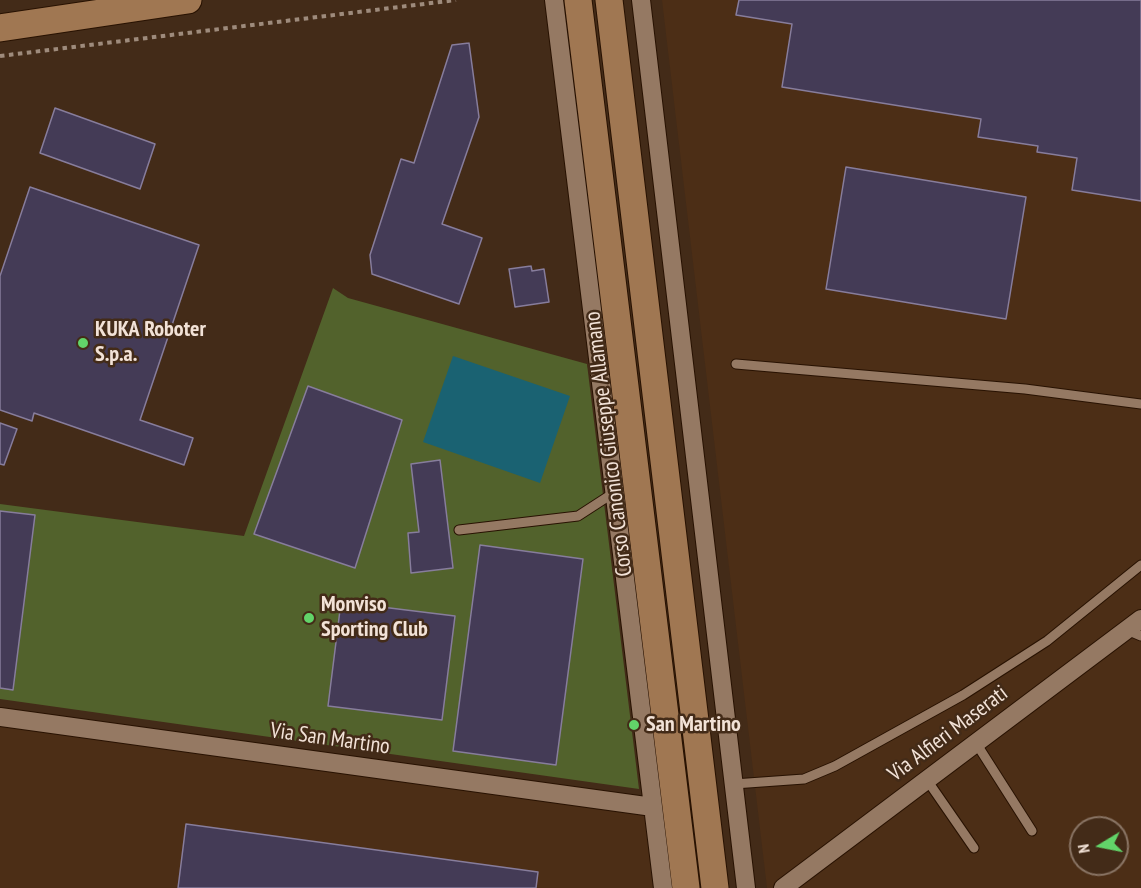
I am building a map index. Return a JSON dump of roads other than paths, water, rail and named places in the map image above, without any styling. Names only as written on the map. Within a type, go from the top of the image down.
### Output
[{"type":"main road","points":[[0,28],[188,0]]},
{"type":"main road","name":"Corso Canonico Giuseppe Allamano","points":[[578,0],[687,888]]},
{"type":"main road","points":[[609,0],[716,888]]},
{"type":"street","name":"Corso Canonico Giuseppe Allamano","points":[[554,0],[663,888]]},
{"type":"street","points":[[641,0],[746,888]]},
{"type":"street","name":"Via Alfieri Maserati","points":[[783,888],[976,743],[1136,628]]},
{"type":"street","name":"Via San Martino","points":[[0,717],[653,807]]},
{"type":"lane","points":[[736,364],[1025,389],[1141,404]]},
{"type":"lane","points":[[459,530],[578,516],[615,492]]},
{"type":"lane","points":[[734,784],[804,779],[835,766],[963,695],[1047,640],[1141,565]]},
{"type":"lane","points":[[976,743],[1032,831]]},
{"type":"lane","points":[[927,780],[974,848]]},
{"type":"water","points":[[453,356],[570,396],[540,483],[423,442]]},
{"type":"place","name":"KUKA Roboter S.p.a.","points":[[83,343]]},
{"type":"place","name":"Monviso Sporting Club","points":[[309,618]]},
{"type":"place","name":"San Martino","points":[[634,725]]}]
